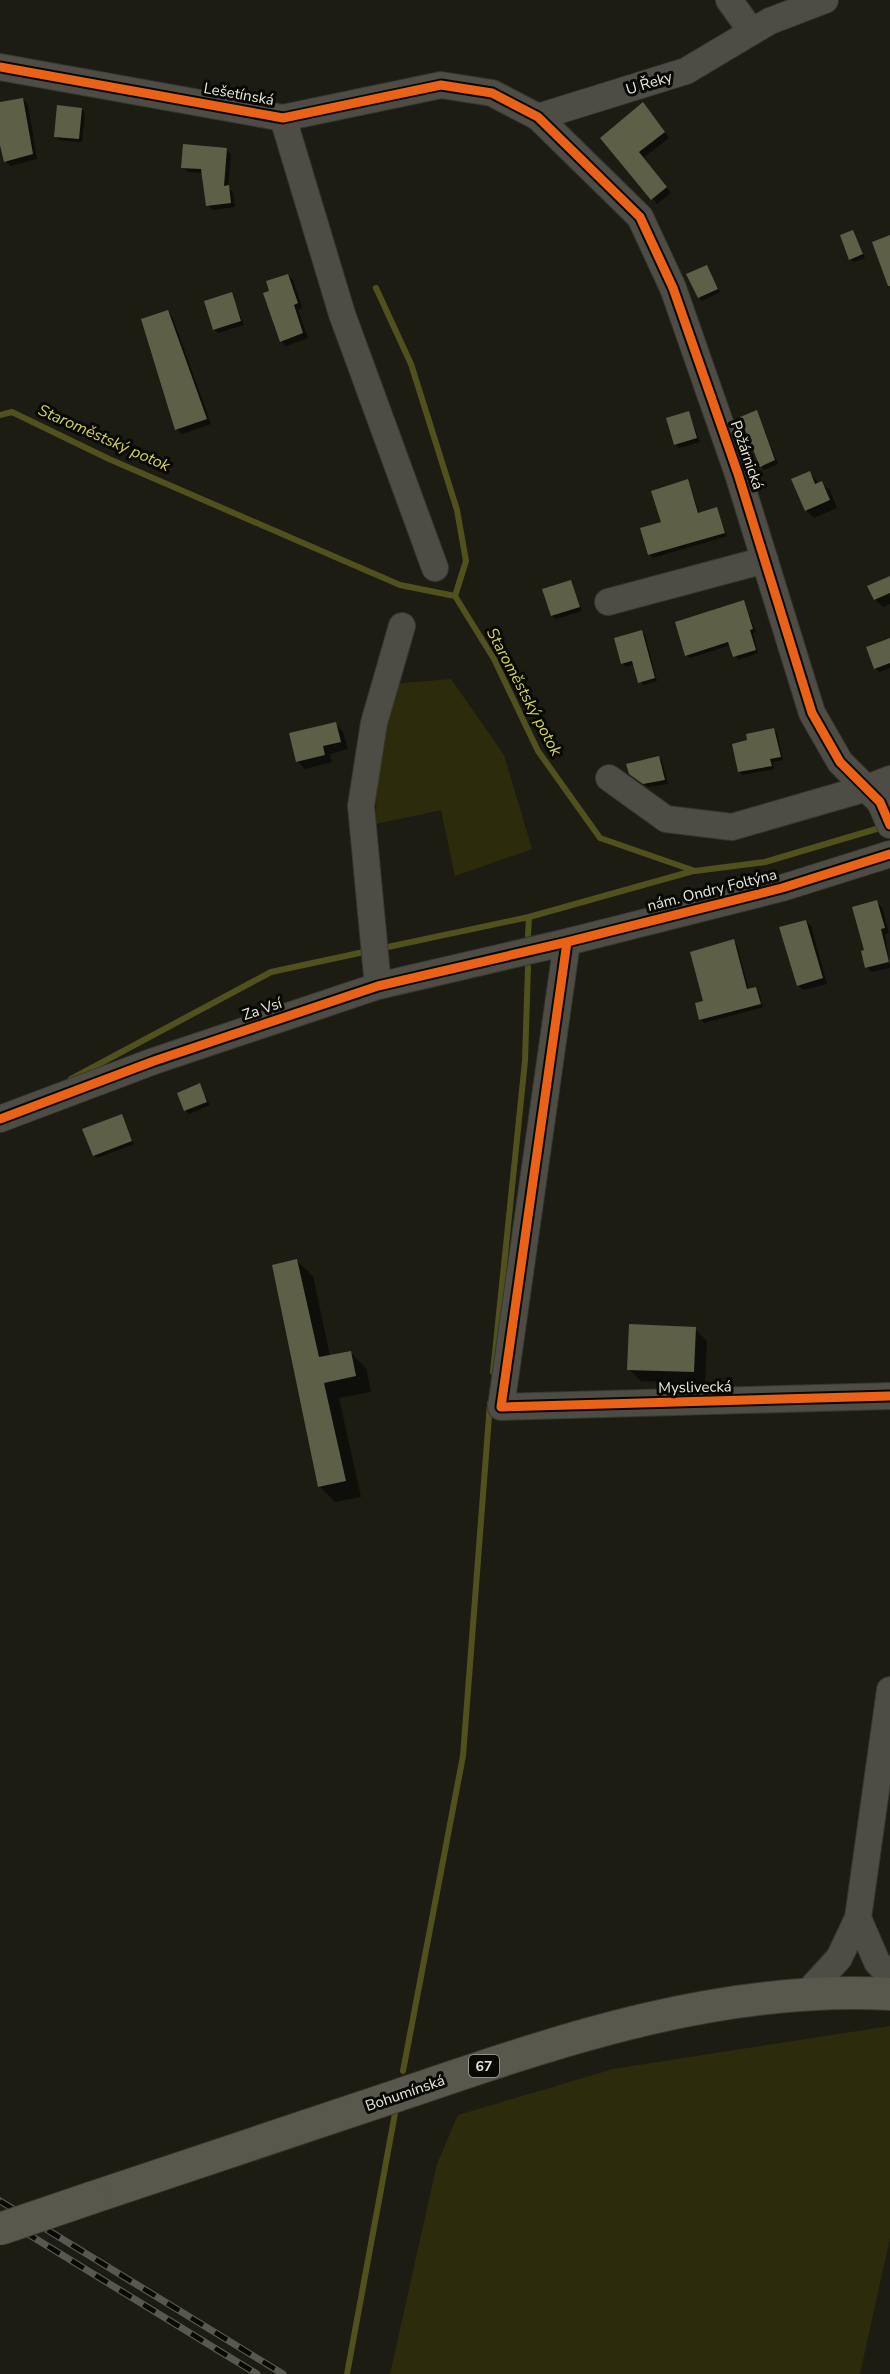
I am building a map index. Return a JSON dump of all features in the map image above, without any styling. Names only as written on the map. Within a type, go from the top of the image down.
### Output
[{"type":"main road","name":"Bohumínská","points":[[0,2229],[528,2050],[607,2027],[730,2001],[807,1993],[890,1994]]},
{"type":"street","points":[[729,0],[752,32]]},
{"type":"street","name":"U Řeky","points":[[538,117],[686,71],[770,21],[825,0]]},
{"type":"street","name":"Lešetínská","points":[[0,67],[283,118],[441,85],[492,93],[538,117]]},
{"type":"street","name":"Požárnická","points":[[538,117],[640,217],[672,288],[738,474],[812,713],[840,762],[879,783],[888,819]]},
{"type":"street","name":"Lešetínská","points":[[283,118],[342,314],[435,568]]},
{"type":"street","points":[[608,602],[765,560]]},
{"type":"street","points":[[378,986],[362,806],[374,723],[402,626]]},
{"type":"street","points":[[609,778],[666,819],[732,826],[879,783]]},
{"type":"street","name":"nám. Ondry Foltýna","points":[[540,948],[782,888],[890,854]]},
{"type":"street","name":"Myslivecká","points":[[567,942],[501,1407],[890,1396]]},
{"type":"street","name":"Za Vsí","points":[[0,1119],[154,1061],[378,986],[540,948]]},
{"type":"street","points":[[807,1993],[839,1958],[858,1918],[890,1690]]},
{"type":"street","points":[[858,1918],[877,1962],[890,1976]]},
{"type":"shaded area","points":[[451,679],[504,755],[532,849],[455,876],[441,810],[376,824],[377,730],[392,684]]},
{"type":"shaded area","points":[[890,2026],[890,2238],[860,2374],[390,2374],[437,2164],[458,2115],[613,2069]]},
{"type":"building","points":[[23,98],[33,154],[4,162],[0,145],[0,102]]},
{"type":"building","points":[[643,102],[665,132],[639,152],[667,187],[651,200],[600,138]]},
{"type":"building","points":[[57,105],[82,108],[79,139],[54,137]]},
{"type":"building","points":[[183,144],[227,148],[224,186],[229,185],[231,203],[206,206],[201,169],[181,168]]},
{"type":"building","points":[[853,230],[863,254],[849,260],[840,235]]},
{"type":"building","points":[[890,235],[890,286],[888,286],[872,242]]},
{"type":"building","points":[[707,265],[718,289],[698,298],[686,274]]},
{"type":"building","points":[[288,274],[298,303],[294,305],[303,333],[280,342],[263,293],[269,291],[266,281]]},
{"type":"building","points":[[232,292],[241,321],[213,330],[204,301]]},
{"type":"building","points":[[168,310],[207,419],[175,430],[141,319]]},
{"type":"building","points":[[757,410],[775,460],[760,467],[740,417]]},
{"type":"building","points":[[689,411],[697,438],[674,445],[666,418]]},
{"type":"building","points":[[810,471],[815,484],[822,481],[830,500],[805,511],[791,479]]},
{"type":"building","points":[[688,479],[698,513],[717,507],[725,533],[648,555],[640,528],[661,522],[651,491]]},
{"type":"building","points":[[890,576],[890,593],[874,600],[867,586]]},
{"type":"building","points":[[571,580],[580,607],[551,616],[542,589]]},
{"type":"building","points":[[744,600],[753,629],[750,630],[756,650],[733,657],[728,642],[685,656],[675,622]]},
{"type":"building","points":[[642,630],[655,678],[638,683],[632,661],[621,664],[614,638]]},
{"type":"building","points":[[890,638],[890,663],[874,669],[866,647]]},
{"type":"building","points":[[336,722],[341,742],[323,746],[325,755],[296,762],[289,733]]},
{"type":"building","points":[[774,728],[781,757],[770,759],[772,766],[738,772],[732,744],[747,740],[746,734]]},
{"type":"building","points":[[659,756],[665,780],[643,784],[629,774],[626,764]]},
{"type":"building","points":[[877,900],[885,928],[881,929],[889,962],[865,968],[861,951],[864,950],[852,907]]},
{"type":"building","points":[[806,920],[823,978],[797,986],[779,927]]},
{"type":"building","points":[[734,939],[747,989],[756,987],[761,1004],[699,1020],[695,1003],[703,1001],[690,952]]},
{"type":"building","points":[[200,1083],[207,1102],[184,1111],[177,1093]]},
{"type":"building","points":[[122,1114],[132,1141],[93,1156],[82,1129]]},
{"type":"building","points":[[297,1259],[319,1357],[351,1351],[356,1376],[324,1383],[346,1481],[318,1487],[272,1265]]},
{"type":"building","points":[[629,1324],[696,1327],[694,1372],[627,1370]]},
{"type":"waterway","points":[[376,288],[411,364],[457,510],[466,561],[455,596]]},
{"type":"waterway","name":"Staroměstský potok","points":[[0,415],[12,412],[109,459],[400,585],[455,596],[494,659],[538,751],[600,838],[695,871],[765,862],[883,827]]},
{"type":"waterway","points":[[528,935],[529,917],[693,871]]},
{"type":"waterway","points":[[383,948],[529,917]]},
{"type":"waterway","points":[[71,1079],[271,972],[364,952]]},
{"type":"waterway","points":[[493,1372],[525,1061],[528,967]]},
{"type":"waterway","points":[[403,2071],[463,1756],[490,1403]]},
{"type":"waterway","points":[[347,2374],[396,2108]]},
{"type":"railway","points":[[0,2201],[283,2374]]},
{"type":"railway","points":[[0,2217],[257,2374]]},
{"type":"cycle path","points":[[0,67],[283,118],[441,85],[492,93],[538,117],[640,217],[673,288],[738,474],[812,713],[840,762],[880,802],[890,825]]},
{"type":"cycle path","points":[[0,1119],[154,1061],[378,986],[782,888],[890,854]]},
{"type":"cycle path","points":[[567,942],[501,1407],[890,1396]]}]
